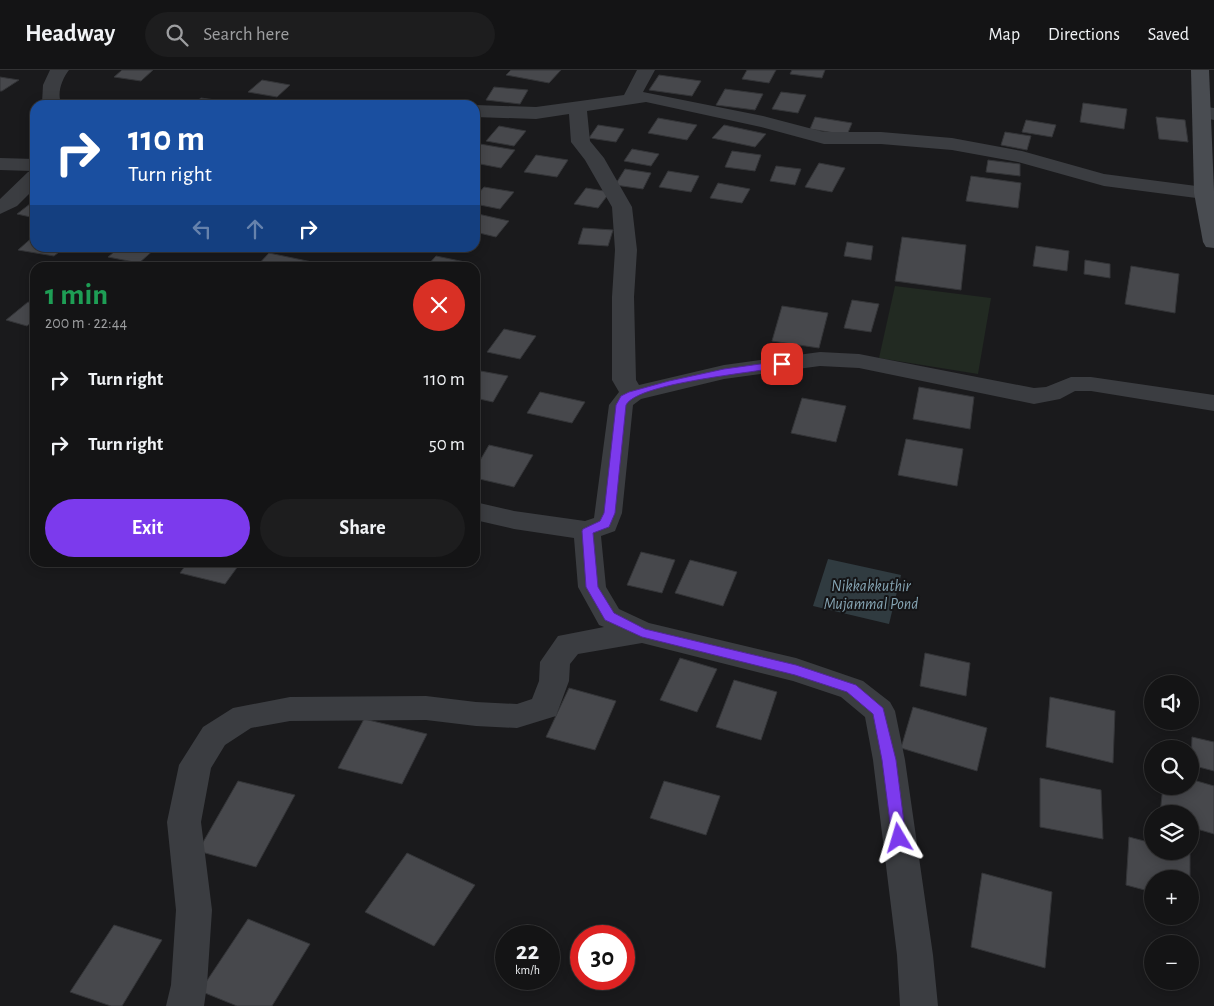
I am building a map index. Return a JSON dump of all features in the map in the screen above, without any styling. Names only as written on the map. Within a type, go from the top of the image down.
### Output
[{"type":"main road","points":[[1200,70],[1208,113],[1204,193],[1214,242]]},
{"type":"street","points":[[51,100],[50,96],[57,73],[60,70]]},
{"type":"street","points":[[631,98],[646,70]]},
{"type":"street","points":[[480,111],[536,113],[646,97],[764,122],[824,138],[881,138],[952,144],[1022,156],[1104,180],[1204,193]]},
{"type":"street","points":[[577,107],[581,142],[594,158],[622,207],[626,250],[622,297],[624,380],[632,394]]},
{"type":"street","points":[[0,164],[30,164]]},
{"type":"street","points":[[0,208],[10,202],[30,167]]},
{"type":"street","points":[[480,512],[514,520],[587,531],[605,524],[609,513],[621,405],[625,399],[632,394],[724,372],[820,358],[859,361],[1034,396],[1051,394],[1071,384],[1091,384],[1214,402]]},
{"type":"street","points":[[587,531],[592,587],[610,617],[642,632],[796,670],[852,689],[879,711],[890,770],[915,956],[919,1006]]},
{"type":"street","points":[[185,1006],[189,985],[194,910],[184,822],[194,765],[214,736],[244,718],[290,709],[426,708],[476,714],[517,716],[545,707],[554,681],[555,662],[569,644],[642,632]]},
{"type":"shaded area","points":[[895,286],[991,298],[978,374],[879,358]]},
{"type":"water","name":"Nikkakkuthir Mujammal Pond","points":[[828,559],[901,575],[889,624],[813,606]]},
{"type":"building","points":[[122,70],[153,70],[141,81],[114,77]]},
{"type":"building","points":[[511,70],[561,70],[549,83],[506,75]]},
{"type":"building","points":[[747,70],[776,70],[769,83],[742,79]]},
{"type":"building","points":[[792,70],[825,70],[822,78],[790,74]]},
{"type":"building","points":[[659,75],[701,81],[692,96],[649,90]]},
{"type":"building","points":[[0,77],[19,80],[0,91]]},
{"type":"building","points":[[262,80],[290,85],[277,97],[248,92]]},
{"type":"building","points":[[494,87],[528,90],[520,104],[486,100]]},
{"type":"building","points":[[725,89],[763,94],[755,110],[716,105]]},
{"type":"building","points":[[781,92],[806,95],[798,113],[772,109]]},
{"type":"building","points":[[201,98],[216,100],[198,100]]},
{"type":"building","points":[[1083,103],[1127,109],[1124,129],[1080,122]]},
{"type":"building","points":[[815,117],[852,123],[847,135],[810,129]]},
{"type":"building","points":[[1156,117],[1185,120],[1188,142],[1159,139]]},
{"type":"building","points":[[658,118],[697,125],[687,140],[648,133]]},
{"type":"building","points":[[1026,120],[1056,125],[1052,137],[1022,132]]},
{"type":"building","points":[[598,125],[624,129],[616,142],[589,138]]},
{"type":"building","points":[[724,125],[766,134],[755,147],[712,138]]},
{"type":"building","points":[[499,126],[526,131],[514,146],[486,141]]},
{"type":"building","points":[[1005,132],[1031,136],[1027,150],[1001,145]]},
{"type":"building","points":[[480,144],[515,150],[501,168],[480,164]]},
{"type":"building","points":[[632,149],[659,154],[651,166],[624,161]]},
{"type":"building","points":[[732,151],[761,155],[755,171],[725,167]]},
{"type":"building","points":[[536,155],[568,160],[557,177],[524,172]]},
{"type":"building","points":[[988,160],[1020,164],[1020,176],[986,172]]},
{"type":"building","points":[[819,163],[845,168],[832,192],[805,187]]},
{"type":"building","points":[[776,166],[801,169],[795,185],[770,181]]},
{"type":"building","points":[[625,169],[651,173],[643,189],[615,185]]},
{"type":"building","points":[[668,171],[699,176],[691,192],[659,187]]},
{"type":"building","points":[[971,176],[1021,183],[1018,208],[966,201]]},
{"type":"building","points":[[718,183],[750,189],[742,203],[710,198]]},
{"type":"building","points":[[484,187],[514,192],[500,209],[480,205],[480,191]]},
{"type":"building","points":[[586,188],[610,192],[598,208],[574,204]]},
{"type":"building","points":[[30,204],[30,217],[17,214]]},
{"type":"building","points":[[480,214],[509,221],[496,237],[480,233]]},
{"type":"building","points":[[583,228],[613,230],[608,246],[578,244]]},
{"type":"building","points":[[902,237],[966,245],[961,290],[895,281]]},
{"type":"building","points":[[30,239],[30,252],[18,250]]},
{"type":"building","points":[[847,242],[873,246],[871,260],[844,256]]},
{"type":"building","points":[[1036,246],[1069,251],[1067,271],[1033,266]]},
{"type":"building","points":[[30,252],[59,252],[54,256]]},
{"type":"building","points":[[114,252],[151,252],[140,262],[108,257]]},
{"type":"building","points":[[269,253],[312,262],[261,262]]},
{"type":"building","points":[[436,256],[465,262],[430,262]]},
{"type":"building","points":[[1085,260],[1110,264],[1110,278],[1084,274]]},
{"type":"building","points":[[1131,266],[1179,274],[1175,313],[1125,304]]},
{"type":"building","points":[[852,300],[879,304],[871,332],[844,328]]},
{"type":"building","points":[[28,302],[30,303],[30,323],[27,326],[6,320]]},
{"type":"building","points":[[782,306],[828,313],[819,348],[772,341]]},
{"type":"building","points":[[504,329],[536,336],[520,359],[487,352]]},
{"type":"building","points":[[480,371],[508,376],[493,402],[480,399]]},
{"type":"building","points":[[919,387],[974,397],[970,429],[913,419]]},
{"type":"building","points":[[540,392],[585,402],[572,423],[527,413]]},
{"type":"building","points":[[802,398],[846,406],[836,442],[791,433]]},
{"type":"building","points":[[906,439],[963,449],[957,486],[898,475]]},
{"type":"building","points":[[489,445],[533,455],[514,487],[480,479],[480,460]]},
{"type":"building","points":[[641,552],[675,560],[662,593],[627,585]]},
{"type":"building","points":[[690,560],[737,572],[723,606],[675,593]]},
{"type":"building","points":[[184,567],[237,567],[225,584],[180,573]]},
{"type":"building","points":[[925,653],[970,663],[966,696],[920,686]]},
{"type":"building","points":[[680,658],[717,669],[697,712],[660,700]]},
{"type":"building","points":[[734,680],[777,692],[761,740],[716,727]]},
{"type":"building","points":[[569,688],[616,701],[595,750],[546,737]]},
{"type":"building","points":[[1050,697],[1115,711],[1113,763],[1046,747]]},
{"type":"building","points":[[913,707],[987,728],[977,771],[901,748]]},
{"type":"building","points":[[364,719],[427,734],[402,784],[338,768]]},
{"type":"building","points":[[1192,737],[1214,742],[1214,771],[1199,767],[1199,740],[1192,740]]},
{"type":"building","points":[[1040,778],[1101,790],[1103,839],[1040,827]]},
{"type":"building","points":[[238,781],[295,795],[256,867],[198,851]]},
{"type":"building","points":[[664,781],[720,796],[706,835],[650,818]]},
{"type":"building","points":[[1199,782],[1214,786],[1214,834],[1199,830],[1199,805],[1161,805],[1162,795],[1199,795]]},
{"type":"building","points":[[1129,837],[1144,841],[1144,860],[1190,860],[1190,870],[1144,870],[1144,890],[1126,885]]},
{"type":"building","points":[[407,853],[475,885],[434,946],[365,912]]},
{"type":"building","points":[[982,873],[1052,892],[1045,968],[971,947]]},
{"type":"building","points":[[248,919],[310,944],[272,1006],[237,1006],[200,991]]},
{"type":"building","points":[[114,925],[162,940],[122,1006],[111,1006],[70,992]]},
{"type":"route","points":[[782,364],[724,372],[673,383],[632,394],[625,399],[621,405],[619,437],[609,513],[605,524],[587,531],[592,587],[610,617],[642,632],[796,670],[852,689],[879,711],[889,760],[899,838]]}]
